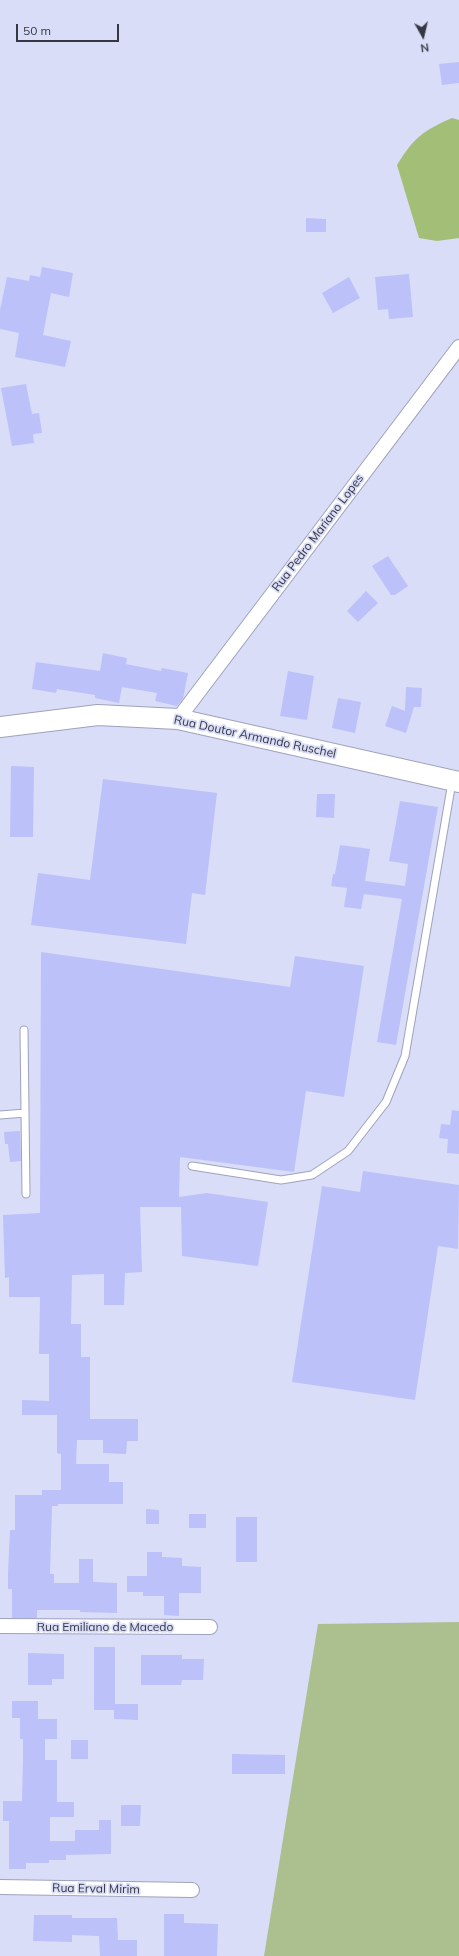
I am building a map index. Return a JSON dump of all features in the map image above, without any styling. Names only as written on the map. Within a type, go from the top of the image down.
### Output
[{"type":"main road","name":"Rua Doutor Armando Ruschel","points":[[0,727],[98,715],[178,719],[456,781]]},
{"type":"street","name":"Rua Pedro Mariano Lopes","points":[[178,719],[459,347]]},
{"type":"street","name":"Rua Emiliano de Macedo","points":[[0,1626],[210,1627]]},
{"type":"street","name":"Rua Erval Mirim","points":[[0,1887],[192,1890]]},
{"type":"lane","points":[[192,1166],[281,1180],[312,1175],[348,1151],[386,1102],[405,1056],[456,781]]},
{"type":"lane","points":[[24,1030],[26,1194]]},
{"type":"lane","points":[[0,1115],[25,1113]]},
{"type":"shaded area","points":[[452,118],[459,120],[459,238],[437,241],[419,238],[397,165],[414,141],[426,131]]},
{"type":"shaded area","points":[[459,1622],[459,1956],[264,1956],[318,1624]]},
{"type":"building","points":[[459,62],[459,83],[442,85],[439,64]]},
{"type":"building","points":[[306,218],[326,219],[326,232],[306,232]]},
{"type":"building","points":[[42,267],[73,273],[69,297],[51,293],[43,335],[71,341],[65,367],[15,357],[19,333],[0,329],[0,310],[7,277],[29,281],[30,275],[40,277]]},
{"type":"building","points":[[409,274],[413,317],[389,319],[388,309],[378,310],[375,277]]},
{"type":"building","points":[[349,277],[360,298],[333,313],[322,293]]},
{"type":"building","points":[[26,384],[32,414],[39,413],[42,433],[33,434],[34,443],[12,446],[1,388]]},
{"type":"building","points":[[388,556],[408,586],[395,595],[391,595],[372,566]]},
{"type":"building","points":[[366,591],[378,603],[358,622],[347,611]]},
{"type":"building","points":[[103,653],[127,658],[126,664],[161,671],[162,668],[188,673],[183,699],[177,706],[155,701],[157,693],[122,687],[119,703],[95,698],[95,695],[57,689],[56,693],[32,689],[36,662],[100,671]]},
{"type":"building","points":[[288,671],[314,676],[307,720],[280,716]]},
{"type":"building","points":[[406,687],[422,688],[421,707],[414,707],[406,733],[385,726],[392,706],[405,711]]},
{"type":"building","points":[[338,698],[361,702],[355,733],[332,728]]},
{"type":"building","points":[[11,766],[34,767],[33,837],[10,837]]},
{"type":"building","points":[[103,779],[217,793],[205,895],[192,893],[186,944],[31,925],[38,873],[90,880]]},
{"type":"building","points":[[317,794],[335,794],[334,818],[316,817]]},
{"type":"building","points":[[400,801],[438,807],[396,1045],[377,1042],[402,899],[364,894],[361,909],[344,907],[347,888],[331,886],[333,874],[335,874],[340,845],[370,849],[365,881],[405,886],[408,864],[389,861]]},
{"type":"building","points":[[41,952],[290,987],[295,956],[364,966],[344,1097],[306,1091],[294,1172],[180,1157],[179,1197],[207,1193],[268,1202],[258,1266],[182,1256],[181,1207],[140,1207],[142,1272],[125,1273],[124,1305],[104,1305],[104,1274],[72,1275],[71,1324],[81,1324],[81,1357],[90,1357],[90,1419],[138,1419],[138,1441],[127,1441],[126,1454],[103,1453],[103,1440],[77,1440],[76,1464],[109,1464],[109,1482],[123,1482],[123,1504],[58,1504],[58,1506],[52,1506],[50,1574],[54,1574],[54,1583],[79,1583],[79,1559],[93,1559],[93,1582],[117,1583],[117,1613],[80,1612],[80,1610],[37,1610],[37,1618],[12,1618],[12,1589],[8,1589],[8,1573],[10,1530],[15,1530],[15,1495],[42,1495],[42,1490],[61,1490],[61,1454],[57,1453],[57,1415],[22,1415],[22,1400],[49,1401],[49,1354],[39,1354],[40,1297],[9,1297],[9,1277],[5,1278],[3,1215],[40,1213]]},
{"type":"building","points":[[452,1110],[459,1111],[459,1154],[447,1153],[448,1139],[439,1138],[441,1124],[450,1125]]},
{"type":"building","points":[[20,1131],[21,1161],[10,1162],[8,1144],[5,1144],[4,1132]]},
{"type":"building","points":[[363,1171],[459,1185],[458,1249],[438,1246],[415,1400],[292,1382],[322,1186],[360,1192]]},
{"type":"building","points":[[146,1509],[159,1510],[159,1524],[146,1524]]},
{"type":"building","points":[[189,1514],[206,1514],[206,1528],[189,1528]]},
{"type":"building","points":[[236,1517],[257,1517],[257,1562],[236,1562]]},
{"type":"building","points":[[147,1552],[162,1552],[162,1557],[182,1558],[182,1566],[201,1567],[201,1593],[179,1593],[179,1616],[164,1615],[164,1596],[143,1596],[143,1592],[127,1592],[127,1576],[147,1576]]},
{"type":"building","points":[[94,1647],[115,1647],[115,1704],[138,1704],[138,1720],[114,1719],[114,1710],[94,1710]]},
{"type":"building","points":[[28,1653],[64,1654],[64,1679],[52,1679],[52,1685],[28,1685]]},
{"type":"building","points":[[141,1655],[182,1655],[182,1659],[204,1659],[203,1680],[182,1680],[181,1685],[141,1685]]},
{"type":"building","points":[[12,1701],[38,1701],[38,1719],[57,1719],[57,1739],[45,1739],[45,1760],[57,1760],[57,1802],[74,1802],[74,1817],[50,1817],[50,1841],[75,1841],[75,1830],[99,1830],[99,1820],[111,1820],[111,1854],[66,1855],[66,1860],[49,1860],[49,1863],[26,1863],[26,1869],[9,1869],[9,1821],[3,1821],[3,1801],[22,1801],[23,1760],[23,1739],[20,1739],[20,1718],[12,1718]]},
{"type":"building","points":[[71,1740],[88,1740],[88,1759],[71,1759]]},
{"type":"building","points":[[232,1754],[285,1755],[285,1774],[232,1774]]},
{"type":"building","points":[[121,1805],[141,1805],[140,1826],[121,1826]]},
{"type":"building","points":[[164,1914],[184,1914],[184,1923],[218,1924],[217,1956],[164,1956]]},
{"type":"building","points":[[34,1915],[72,1915],[72,1918],[117,1918],[118,1940],[137,1940],[137,1956],[100,1956],[99,1936],[72,1935],[72,1942],[33,1941]]}]
